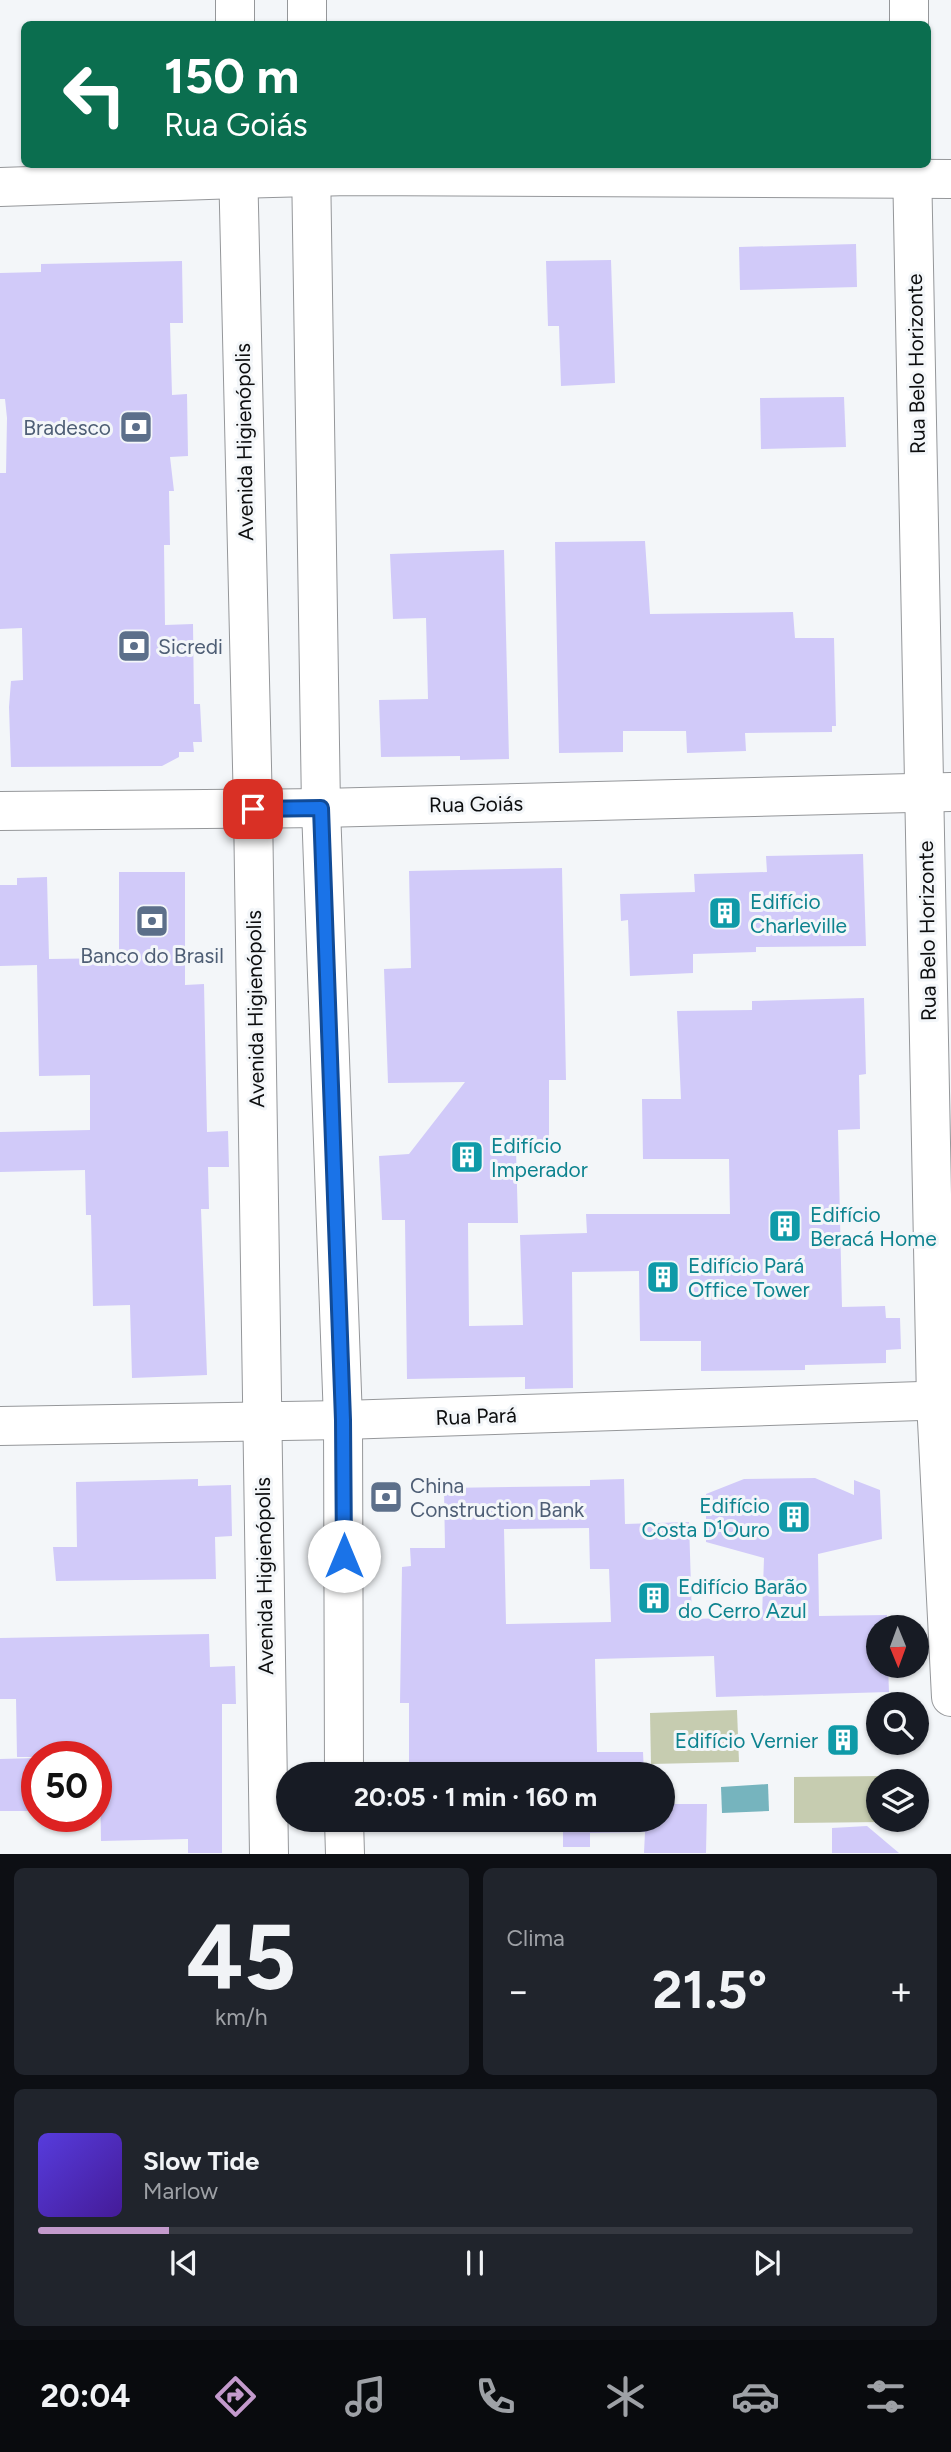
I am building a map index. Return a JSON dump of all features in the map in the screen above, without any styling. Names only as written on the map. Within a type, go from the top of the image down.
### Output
[{"type":"main road","points":[[234,0],[235,21]]},
{"type":"main road","points":[[307,0],[307,21]]},
{"type":"main road","points":[[909,0],[909,21]]},
{"type":"main road","points":[[311,170],[321,808],[343,1420],[344,1762]]},
{"type":"main road","points":[[0,187],[311,170],[912,172],[951,179]]},
{"type":"main road","name":"Avenida Higienópolis","points":[[238,172],[253,809],[269,1853]]},
{"type":"main road","name":"Rua Belo Horizonte","points":[[912,172],[937,792],[944,1401],[951,1697]]},
{"type":"main road","name":"Rua Goiás","points":[[0,811],[321,808],[937,792]]},
{"type":"main road","name":"Rua Pará","points":[[0,1426],[343,1420],[944,1401]]},
{"type":"main road","points":[[345,1832],[345,1853]]},
{"type":"green space","points":[[737,1710],[739,1762],[651,1762],[650,1713]]},
{"type":"green space","points":[[866,1776],[866,1822],[794,1823],[794,1777]]},
{"type":"water","points":[[768,1784],[769,1811],[722,1813],[721,1787]]},
{"type":"building","points":[[856,244],[857,287],[740,290],[739,247]]},
{"type":"building","points":[[611,260],[615,383],[561,386],[559,326],[548,326],[546,261]]},
{"type":"building","points":[[182,261],[183,323],[170,323],[172,395],[187,394],[188,456],[170,457],[174,491],[169,491],[170,545],[164,545],[165,625],[193,624],[194,704],[200,704],[202,742],[193,742],[194,752],[179,752],[179,757],[162,766],[11,767],[11,681],[23,680],[22,628],[0,629],[0,473],[6,473],[7,418],[5,399],[0,399],[0,273],[41,272],[41,264]]},
{"type":"building","points":[[844,397],[846,447],[761,449],[760,398]]},
{"type":"building","points":[[645,541],[650,614],[793,612],[795,638],[834,638],[836,726],[832,726],[832,732],[745,733],[746,751],[687,753],[686,731],[623,731],[623,752],[559,753],[555,542]]},
{"type":"building","points":[[504,550],[509,759],[460,760],[460,756],[381,757],[379,700],[428,699],[426,618],[393,619],[390,554]]},
{"type":"building","points":[[863,854],[866,946],[756,947],[756,952],[693,954],[693,973],[630,976],[628,920],[621,921],[620,894],[695,892],[694,874],[767,872],[766,856]]},
{"type":"building","points":[[562,868],[566,1080],[549,1080],[549,1150],[516,1150],[518,1223],[468,1223],[469,1326],[523,1325],[520,1235],[587,1233],[586,1214],[730,1214],[729,1159],[643,1159],[642,1099],[681,1099],[677,1011],[752,1010],[752,1001],[864,998],[866,1074],[859,1075],[860,1129],[838,1130],[842,1307],[885,1306],[886,1318],[900,1318],[901,1349],[886,1350],[886,1363],[805,1365],[805,1370],[701,1371],[701,1341],[640,1341],[639,1271],[572,1272],[573,1388],[525,1389],[525,1377],[407,1379],[405,1220],[382,1220],[379,1156],[409,1154],[465,1082],[388,1083],[384,969],[411,968],[409,871]]},
{"type":"building","points":[[119,872],[185,872],[185,985],[204,984],[207,1132],[228,1131],[229,1167],[208,1167],[209,1209],[201,1209],[207,1375],[132,1378],[130,1305],[93,1306],[91,1215],[86,1215],[85,1170],[0,1172],[0,1132],[90,1130],[90,1075],[39,1076],[37,965],[0,966],[0,885],[17,885],[17,878],[47,877],[49,959],[119,958]]},
{"type":"building","points":[[815,1478],[854,1495],[854,1480],[880,1490],[882,1539],[818,1554],[819,1616],[866,1615],[866,1678],[888,1678],[889,1692],[716,1697],[714,1656],[595,1659],[597,1752],[643,1752],[643,1762],[409,1762],[409,1703],[400,1703],[402,1567],[411,1566],[410,1548],[445,1548],[444,1488],[590,1486],[590,1480],[624,1479],[625,1524],[689,1522],[692,1619],[762,1617],[764,1558],[706,1542],[706,1494],[744,1479]],"holes":[[[589,1528],[590,1569],[609,1569],[611,1622],[506,1624],[504,1529]]]},
{"type":"building","points":[[198,1479],[198,1486],[231,1485],[232,1536],[215,1537],[216,1579],[56,1581],[53,1547],[77,1547],[76,1482]]},
{"type":"building","points":[[209,1634],[210,1667],[235,1666],[236,1704],[222,1704],[222,1853],[188,1853],[188,1839],[101,1841],[101,1832],[112,1832],[112,1741],[21,1741],[21,1757],[17,1757],[16,1699],[0,1699],[0,1638]]},
{"type":"building","points":[[21,1758],[21,1811],[0,1811],[0,1759]]},
{"type":"building","points":[[675,1804],[707,1804],[706,1853],[644,1853],[645,1832],[675,1832]]},
{"type":"building","points":[[866,1826],[866,1832],[874,1832],[899,1853],[832,1853],[832,1828]]},
{"type":"building","points":[[563,1832],[645,1832],[590,1833],[590,1847],[563,1847]]},
{"type":"place","name":"Bradesco","points":[[136,427]]},
{"type":"place","name":"Sicredi","points":[[134,646]]},
{"type":"place","name":"Edifício Charleville","points":[[725,913]]},
{"type":"place","name":"Banco do Brasil","points":[[152,921]]},
{"type":"place","name":"Edifício Imperador","points":[[467,1157]]},
{"type":"place","name":"Edifício Beracá Home","points":[[785,1226]]},
{"type":"place","name":"Edifício Pará Office Tower","points":[[663,1277]]},
{"type":"place","name":"China Construction Bank","points":[[386,1497]]},
{"type":"place","name":"Edifício Costa D¹Ouro","points":[[794,1517]]},
{"type":"place","name":"Edifício Barão do Cerro Azul","points":[[654,1598]]},
{"type":"place","name":"Edifício Vernier","points":[[843,1740]]},
{"type":"route","points":[[253,809],[321,808],[343,1420],[344,1556]]}]
